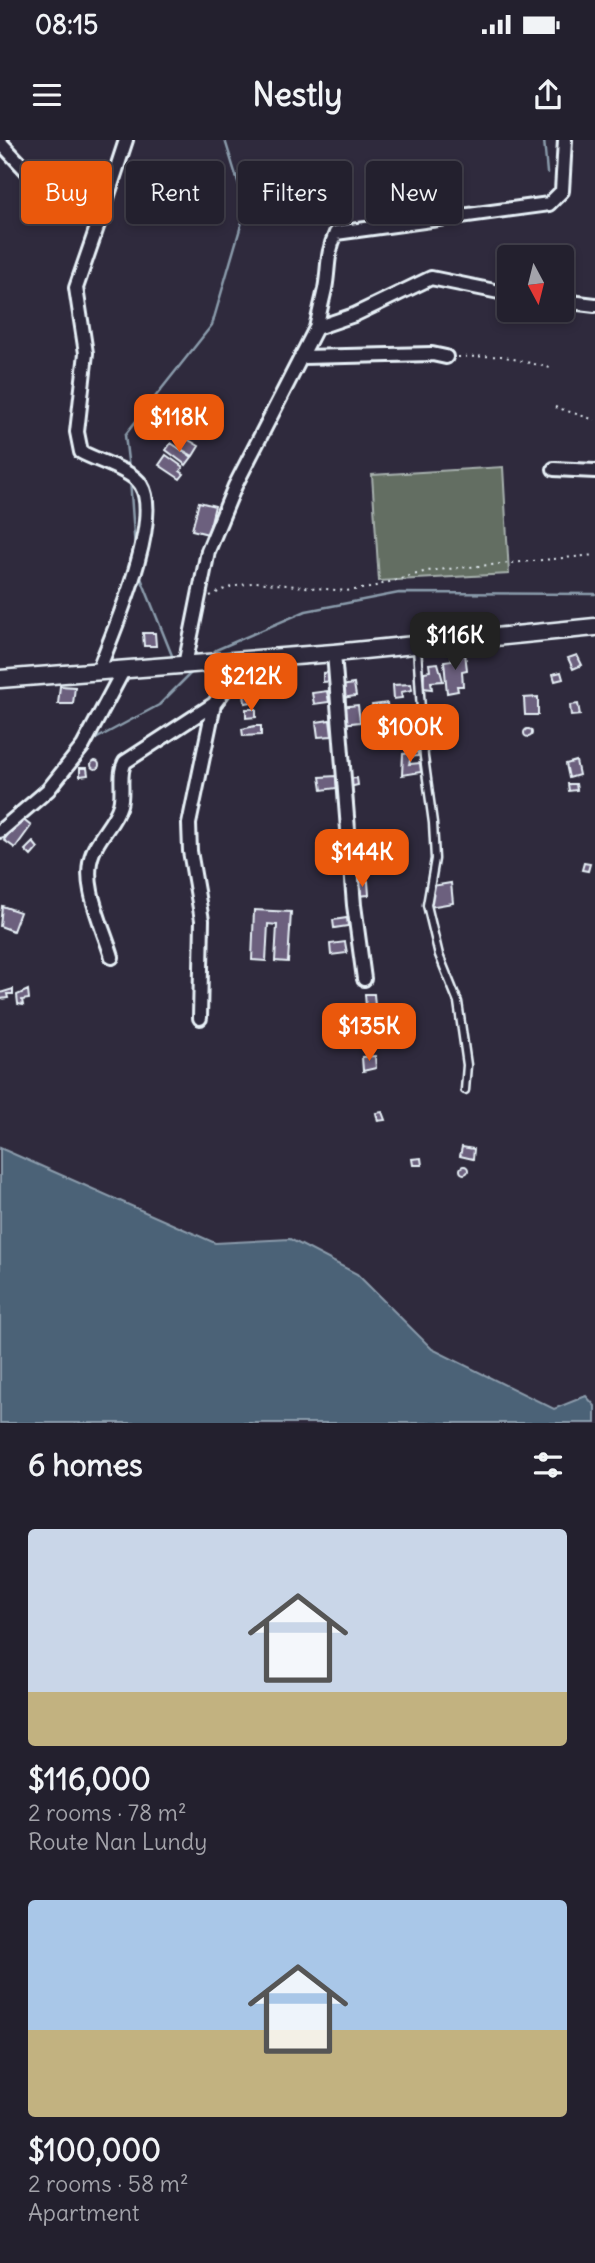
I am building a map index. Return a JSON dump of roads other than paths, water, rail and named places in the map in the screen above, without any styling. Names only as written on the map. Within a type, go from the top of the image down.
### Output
[{"type":"main road","points":[[0,679],[99,669],[334,653],[595,627]]},
{"type":"street","points":[[112,183],[126,140]]},
{"type":"street","points":[[185,665],[208,551],[227,504],[316,328],[318,308],[325,288],[327,252],[336,233],[549,204],[562,191],[565,140]]},
{"type":"street","points":[[0,142],[21,164]]},
{"type":"street","points":[[98,224],[76,288],[86,353],[77,432],[81,452],[129,472],[141,484],[147,513],[137,568],[99,669]]},
{"type":"street","points":[[316,328],[354,315],[431,278],[497,292]]},
{"type":"street","points":[[574,302],[595,305]]},
{"type":"street","points":[[303,357],[432,354],[446,357]]},
{"type":"street","points":[[554,470],[595,471]]},
{"type":"street","points":[[334,653],[354,905],[364,979]]},
{"type":"street","points":[[112,957],[89,870],[93,852],[120,805],[122,768],[125,762],[214,704],[247,660]]},
{"type":"street","points":[[0,831],[48,790],[83,746],[124,669]]},
{"type":"street","points":[[200,1018],[202,920],[188,824],[214,704]]},
{"type":"lane","points":[[416,645],[435,859],[427,905],[439,956],[458,1002],[467,1065],[465,1090]]},
{"type":"water","points":[[0,1148],[215,1243],[290,1239],[357,1274],[432,1349],[554,1409],[586,1396],[595,1406],[595,1423],[0,1423]]},
{"type":"waterway","points":[[129,469],[125,435],[212,325],[246,208],[225,140]]},
{"type":"waterway","points":[[544,140],[547,173]]},
{"type":"waterway","points":[[130,479],[135,549]]},
{"type":"waterway","points":[[139,573],[173,658]]},
{"type":"waterway","points":[[208,657],[216,650],[306,611],[399,593],[595,594]]},
{"type":"waterway","points":[[90,742],[159,705],[193,671]]},
{"type":"waterway","points":[[15,810],[54,774]]}]
